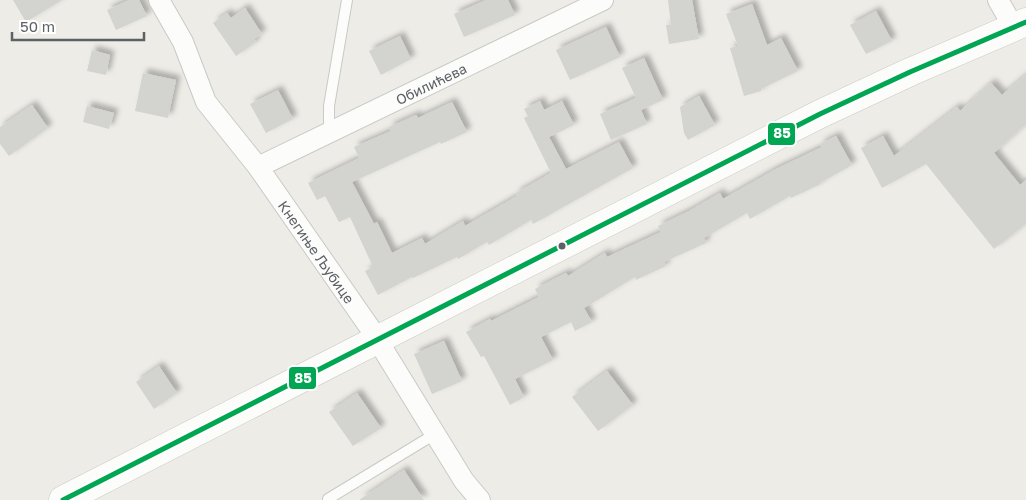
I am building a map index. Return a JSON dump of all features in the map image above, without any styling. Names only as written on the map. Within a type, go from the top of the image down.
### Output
[{"type":"main road","points":[[63,500],[847,101],[1020,25]]},
{"type":"street","name":"Кнегиње Љубице","points":[[160,0],[183,42],[206,102],[258,167],[378,339],[464,481],[480,500]]},
{"type":"street","name":"Обилићева","points":[[258,167],[603,0]]},
{"type":"street","points":[[998,0],[1020,25]]},
{"type":"lane","points":[[329,132],[329,106],[347,0]]},
{"type":"lane","points":[[328,499],[435,434]]},
{"type":"building","points":[[13,0],[62,0],[26,22]]},
{"type":"building","points":[[129,0],[139,0],[147,16],[116,30],[107,10]]},
{"type":"building","points":[[486,0],[508,0],[515,15],[464,37],[454,14]]},
{"type":"building","points":[[668,0],[692,0],[699,39],[669,44],[666,25],[671,25]]},
{"type":"building","points":[[752,4],[767,45],[781,38],[798,71],[761,89],[761,91],[744,96],[730,48],[738,46],[726,14]]},
{"type":"building","points":[[245,8],[262,34],[254,39],[256,42],[236,56],[213,23],[227,13],[231,18]]},
{"type":"building","points":[[876,11],[892,41],[866,54],[850,25]]},
{"type":"building","points":[[606,27],[620,57],[570,80],[556,50]]},
{"type":"building","points":[[400,36],[411,59],[381,75],[369,51]]},
{"type":"building","points":[[92,50],[110,55],[106,75],[87,71]]},
{"type":"building","points":[[644,58],[663,100],[641,110],[647,124],[611,140],[600,114],[636,98],[622,68]]},
{"type":"building","points":[[143,73],[176,80],[168,118],[135,111]]},
{"type":"building","points":[[1026,75],[1026,124],[994,153],[1020,185],[1026,180],[1026,224],[994,249],[926,164],[882,188],[861,148],[883,136],[894,156],[957,107],[960,111],[991,83],[1002,95]]},
{"type":"building","points":[[278,90],[293,119],[266,133],[250,104]]},
{"type":"building","points":[[699,96],[715,125],[688,140],[684,133],[680,107]]},
{"type":"building","points":[[540,101],[544,110],[562,101],[574,125],[549,137],[566,169],[619,142],[633,168],[533,224],[531,220],[489,245],[487,242],[458,259],[457,257],[412,277],[378,295],[365,271],[373,267],[350,217],[339,222],[325,196],[317,200],[308,183],[359,158],[354,147],[391,131],[389,127],[416,115],[418,118],[452,102],[467,132],[441,144],[440,142],[352,182],[374,224],[377,222],[392,253],[422,238],[425,244],[463,221],[465,226],[517,196],[516,193],[551,173],[524,118],[528,116],[524,109]]},
{"type":"building","points":[[32,105],[48,128],[9,156],[0,144],[0,127]]},
{"type":"building","points":[[87,106],[114,113],[109,129],[83,122]]},
{"type":"building","points":[[836,136],[852,165],[821,184],[791,198],[790,196],[750,219],[747,213],[704,238],[706,243],[664,262],[666,266],[636,280],[635,277],[584,308],[592,322],[575,331],[571,322],[541,337],[553,360],[515,379],[524,397],[510,405],[484,356],[481,357],[466,332],[539,297],[535,289],[566,273],[568,276],[605,253],[607,257],[661,232],[658,226],[720,193],[723,199],[776,169],[822,147],[820,144]]},
{"type":"building","points":[[444,341],[462,381],[432,394],[414,354]]},
{"type":"building","points":[[159,366],[177,393],[154,409],[136,382]]},
{"type":"building","points":[[607,371],[633,405],[598,431],[572,397]]},
{"type":"building","points":[[357,393],[381,428],[353,446],[329,412]]},
{"type":"building","points":[[404,470],[424,500],[359,500]]},
{"type":"transit line","name":"85","points":[[63,500],[820,114],[910,72],[1026,22]]}]
